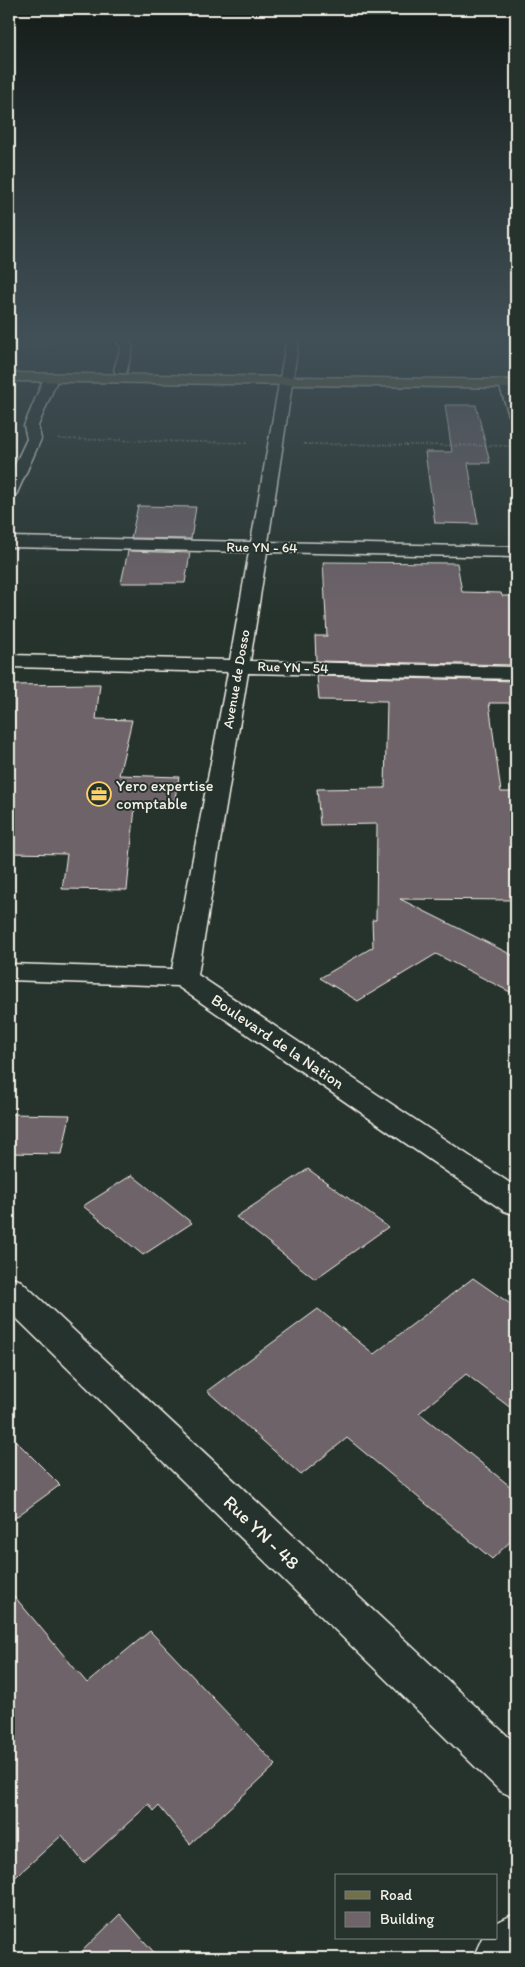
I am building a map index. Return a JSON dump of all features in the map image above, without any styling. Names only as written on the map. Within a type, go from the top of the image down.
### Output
[{"type":"street","points":[[9,494],[34,439],[32,430]]},
{"type":"street","name":"Avenue de Dosso","points":[[184,978],[259,547],[277,430]]},
{"type":"street","name":"Rue YN - 64","points":[[9,542],[516,552]]},
{"type":"street","name":"Rue YN - 54","points":[[9,661],[516,674]]},
{"type":"street","points":[[9,972],[184,978]]},
{"type":"street","name":"Boulevard de la Nation","points":[[184,978],[516,1203]]},
{"type":"street","name":"Rue YN - 48","points":[[9,1290],[516,1775]]},
{"type":"street","points":[[498,1958],[516,1938]]},
{"type":"building","points":[[449,430],[482,430],[490,463],[468,463],[478,524],[435,523],[425,452],[452,452]]},
{"type":"building","points":[[138,506],[196,507],[191,539],[131,538]]},
{"type":"building","points":[[128,551],[190,553],[185,583],[121,583]]},
{"type":"building","points":[[323,562],[457,563],[462,592],[501,593],[502,596],[516,596],[516,665],[316,661],[315,636],[327,636]]},
{"type":"building","points":[[317,676],[516,681],[516,703],[489,703],[501,792],[516,792],[516,900],[400,899],[516,957],[516,995],[436,954],[358,1001],[320,978],[373,947],[372,920],[376,920],[377,824],[320,825],[317,789],[385,788],[387,701],[319,700]]},
{"type":"building","points":[[100,684],[96,719],[132,720],[119,775],[179,777],[173,808],[135,807],[127,890],[62,889],[67,854],[9,853],[9,685]]},
{"type":"building","points":[[9,1114],[70,1115],[62,1154],[9,1153]]},
{"type":"building","points":[[308,1169],[388,1227],[315,1279],[236,1217]]},
{"type":"building","points":[[132,1175],[192,1223],[143,1255],[83,1206]]},
{"type":"building","points":[[473,1278],[516,1308],[516,1412],[466,1374],[419,1413],[516,1491],[516,1536],[492,1559],[347,1438],[301,1475],[207,1391],[318,1309],[374,1354]]},
{"type":"building","points":[[9,1434],[60,1485],[9,1522]]},
{"type":"building","points":[[9,1590],[87,1683],[150,1631],[276,1765],[190,1844],[159,1806],[154,1811],[149,1804],[84,1863],[62,1835],[9,1883]]},
{"type":"building","points":[[120,1914],[159,1958],[75,1958]]},
{"type":"place","name":"Yero expertise comptable","points":[[99,794]]}]
